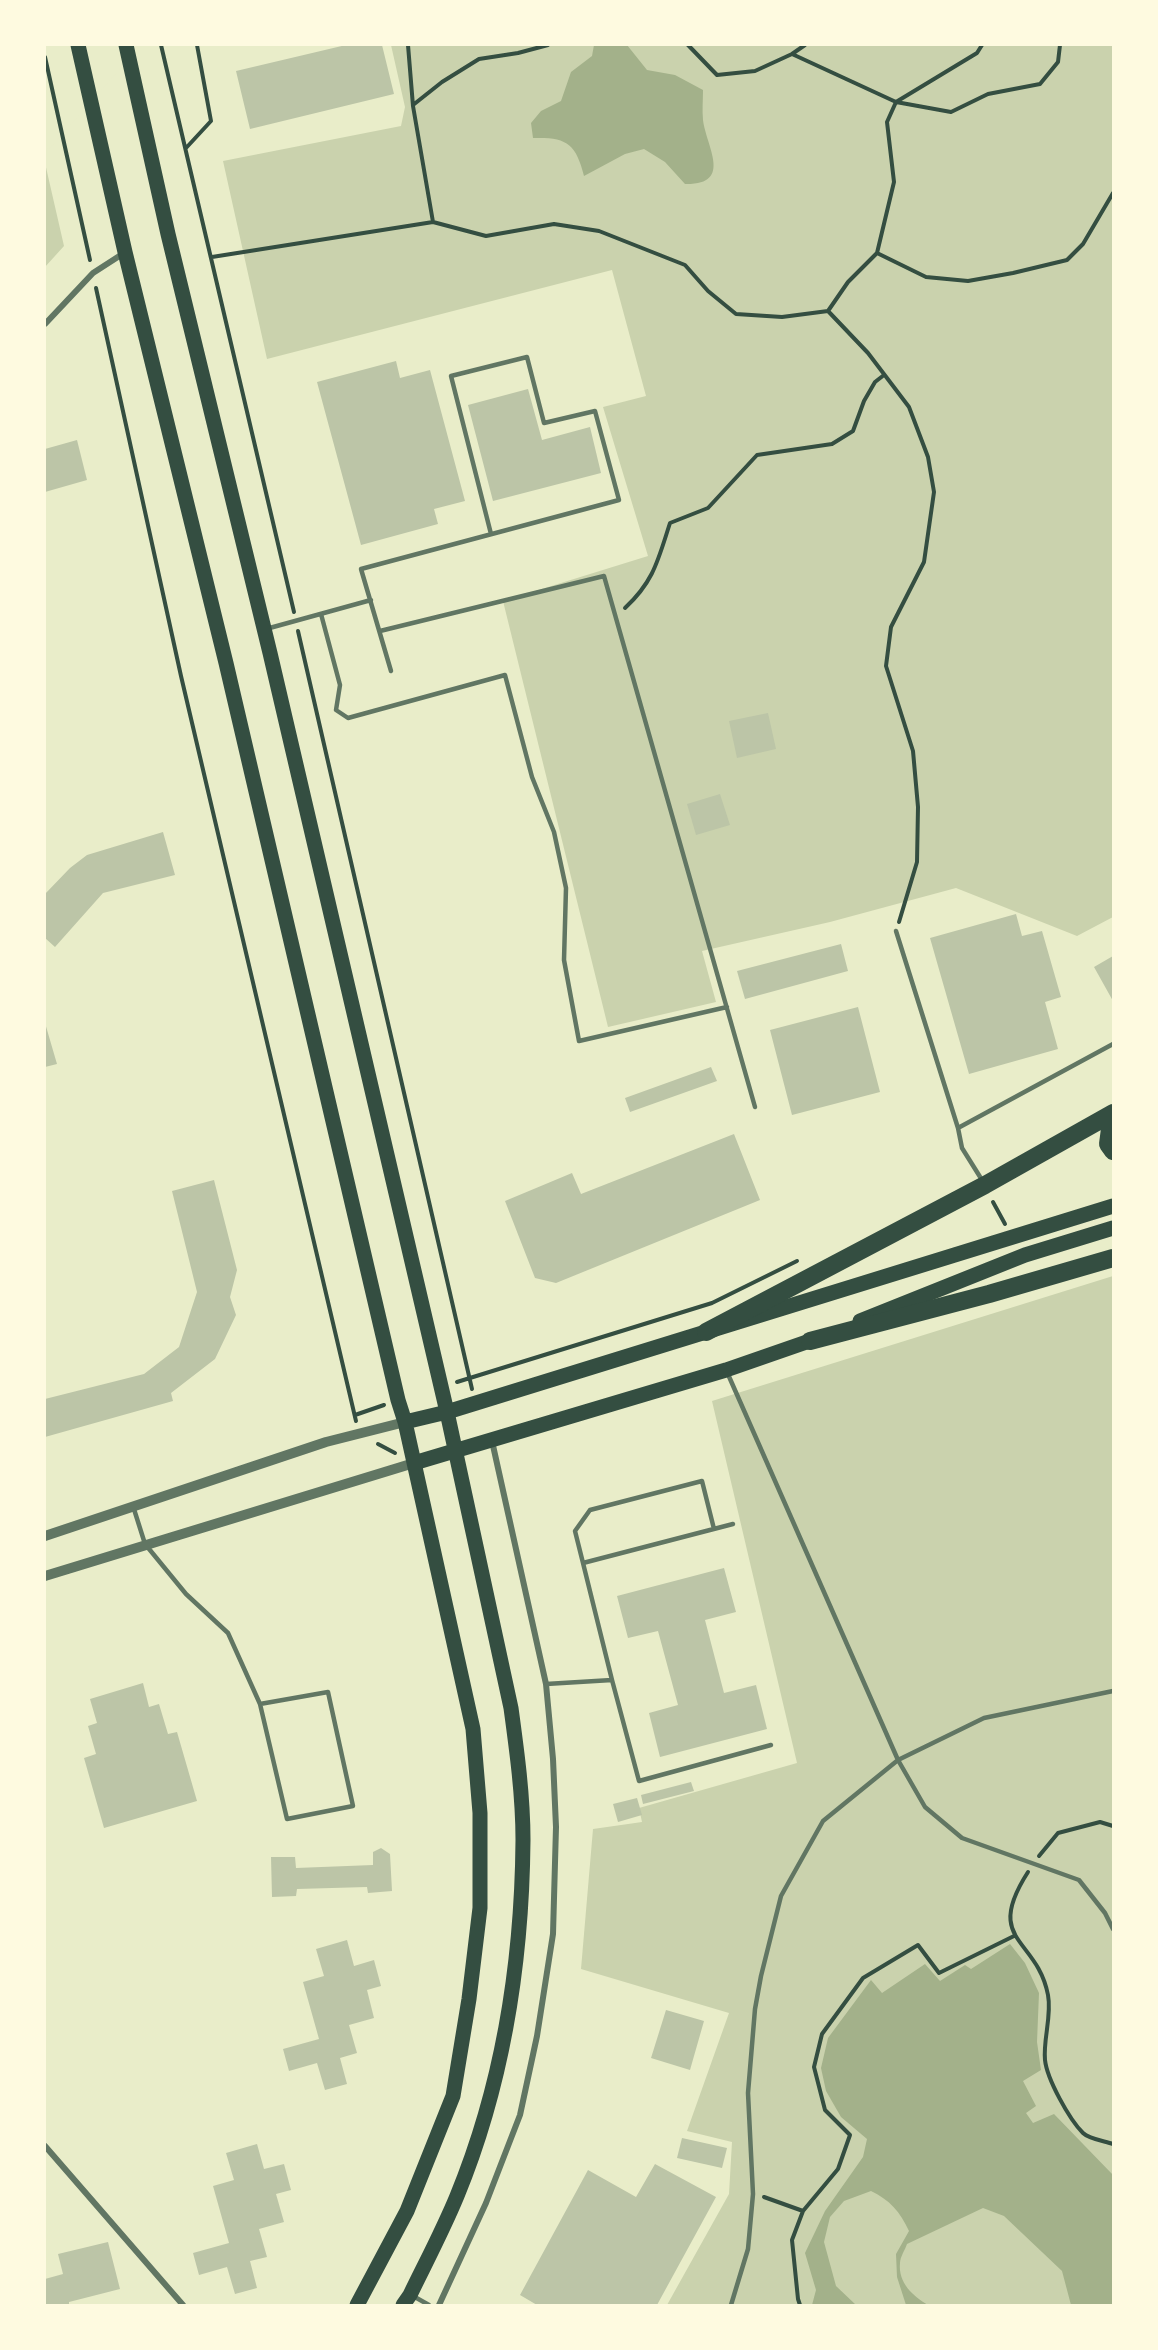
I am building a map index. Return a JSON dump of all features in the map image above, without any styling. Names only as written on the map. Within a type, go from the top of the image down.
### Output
[{"type":"highway","points":[[1113,1114],[1108,1144],[1113,1152]]},
{"type":"highway","points":[[706,1332],[985,1185],[1113,1114]]},
{"type":"highway","points":[[810,1341],[989,1294],[1113,1258]]},
{"type":"main road","points":[[78,45],[125,252],[223,651],[405,1422],[473,1729],[480,1813],[480,1908],[469,1999],[453,2096],[407,2211],[357,2305]]},
{"type":"main road","points":[[126,45],[168,234],[264,630],[441,1386],[512,1708],[521,1790],[523,1841],[519,1934],[514,1981],[503,2042],[487,2109],[457,2195],[407,2300]]},
{"type":"main road","points":[[405,1422],[447,1412],[1113,1206]]},
{"type":"main road","points":[[414,1463],[726,1370],[810,1341],[1025,1255],[1113,1228]]},
{"type":"street","points":[[45,324],[93,273],[125,252]]},
{"type":"street","points":[[45,1536],[326,1442],[405,1422]]},
{"type":"street","points":[[439,2305],[486,2203],[520,2115],[537,2036],[553,1934],[556,1827],[546,1684],[492,1440]]},
{"type":"street","points":[[45,1576],[414,1463]]},
{"type":"street","points":[[45,2146],[183,2305]]},
{"type":"lane","points":[[391,670],[361,569],[619,500],[595,411],[544,423],[527,357],[451,376],[491,534]]},
{"type":"lane","points":[[380,631],[604,576],[755,1107]]},
{"type":"lane","points":[[264,630],[370,600]]},
{"type":"lane","points":[[321,614],[340,685],[336,710],[348,718],[505,675],[532,777],[555,832],[566,888],[564,960],[579,1041],[727,1007]]},
{"type":"lane","points":[[896,931],[958,1128],[962,1148],[985,1185]]},
{"type":"lane","points":[[958,1128],[1113,1044]]},
{"type":"lane","points":[[726,1370],[898,1760],[925,1807],[962,1838],[1079,1880],[1105,1913],[1113,1929]]},
{"type":"lane","points":[[714,1529],[702,1481],[590,1510],[575,1531],[639,1781],[771,1745]]},
{"type":"lane","points":[[133,1506],[145,1544],[186,1594],[228,1633],[260,1704],[287,1819],[353,1806],[328,1692],[260,1704]]},
{"type":"lane","points":[[583,1563],[733,1524]]},
{"type":"lane","points":[[546,1684],[612,1680]]},
{"type":"lane","points":[[731,2305],[748,2249],[753,2194],[748,2093],[755,2009],[781,1896],[823,1821],[898,1760],[984,1718],[1113,1691]]},
{"type":"lane","points":[[407,2300],[429,2305]]},
{"type":"path","points":[[161,45],[212,257],[475,1403]]},
{"type":"path","points":[[185,148],[211,122],[197,45]]},
{"type":"path","points":[[408,45],[413,106],[433,222]]},
{"type":"path","points":[[413,106],[442,82],[479,59],[518,53],[548,45]]},
{"type":"path","points":[[688,45],[717,75],[755,71],[792,54],[805,45]]},
{"type":"path","points":[[212,257],[433,222],[486,236],[554,224],[599,231],[685,265],[708,291],[736,314],[782,317],[828,311],[848,282],[878,253],[894,182],[887,122],[896,102],[977,53],[982,45]]},
{"type":"path","points":[[792,54],[896,102],[951,112],[988,94],[1040,84],[1058,62],[1060,45]]},
{"type":"path","points":[[45,57],[181,676],[359,1434],[414,1463]]},
{"type":"path","points":[[878,253],[926,277],[968,281],[1066,260],[1083,244],[1113,193]]},
{"type":"path","points":[[828,311],[868,353],[909,406],[928,457],[934,492],[924,562],[891,627],[886,666],[913,751],[918,807],[917,862],[896,931]]},
{"type":"path","points":[[615,617],[641,593],[655,571],[670,523],[708,508],[757,455],[832,444],[853,431],[864,401],[875,382],[884,375]]},
{"type":"path","points":[[985,1185],[1004,1223],[1032,1232]]},
{"type":"path","points":[[441,1386],[712,1303],[797,1260]]},
{"type":"path","points":[[355,1415],[398,1400]]},
{"type":"path","points":[[1113,1826],[1100,1822],[1058,1833],[1015,1891],[1009,1919],[1014,1936],[1038,1967],[1048,1996],[1045,2061],[1062,2105],[1084,2134],[1113,2144]]},
{"type":"path","points":[[800,2305],[792,2240],[803,2211],[838,2169],[850,2134],[825,2110],[814,2067],[822,2034],[863,1978],[918,1945],[939,1973],[1014,1936]]},
{"type":"path","points":[[753,2194],[803,2211]]},
{"type":"shaded area","points":[[391,45],[1113,45],[1113,917],[1077,936],[956,888],[830,922],[702,951],[716,1002],[608,1027],[503,601],[648,556],[603,407],[646,396],[612,270],[267,359],[223,161],[401,126],[405,107]]},
{"type":"shaded area","points":[[594,45],[627,45],[647,70],[675,75],[703,90],[703,120],[714,162],[709,178],[700,183],[685,184],[665,162],[644,149],[625,154],[584,176],[577,156],[568,144],[554,139],[533,138],[531,123],[541,111],[561,101],[571,72],[592,56]]},
{"type":"shaded area","points":[[45,163],[64,246],[45,267]]},
{"type":"shaded area","points":[[1113,1276],[1113,2305],[667,2305],[729,2194],[732,2142],[687,2131],[729,2013],[581,1969],[593,1829],[642,1822],[639,1808],[797,1763],[712,1401]]},
{"type":"shaded area","points":[[1010,1944],[1025,1963],[1039,1993],[1037,2042],[1041,2070],[1023,2081],[1036,2106],[1026,2113],[1033,2123],[1054,2114],[1113,2175],[1113,2305],[1071,2305],[1062,2271],[1004,2216],[983,2208],[907,2244],[900,2261],[901,2277],[912,2293],[928,2305],[906,2305],[897,2277],[896,2254],[909,2231],[894,2207],[871,2191],[844,2201],[830,2217],[824,2242],[836,2286],[856,2305],[812,2305],[816,2290],[805,2253],[825,2211],[863,2157],[867,2139],[841,2117],[826,2091],[821,2068],[828,2038],[871,1980],[882,1993],[925,1964],[940,1981],[965,1965],[971,1969]]},
{"type":"pier","points":[[45,45],[141,45],[48,150],[45,136]]},
{"type":"building","points":[[346,45],[382,45],[394,94],[250,129],[236,71]]},
{"type":"building","points":[[396,361],[400,378],[430,370],[465,501],[434,509],[438,524],[361,545],[317,382]]},
{"type":"building","points":[[528,389],[542,440],[590,427],[601,473],[493,501],[468,405]]},
{"type":"building","points":[[77,440],[87,480],[45,492],[45,449]]},
{"type":"building","points":[[768,713],[776,749],[737,758],[729,721]]},
{"type":"building","points":[[720,794],[730,825],[696,835],[687,804]]},
{"type":"building","points":[[163,832],[175,875],[103,893],[55,947],[45,938],[45,894],[70,868],[87,855]]},
{"type":"building","points":[[1016,914],[1022,936],[1042,931],[1061,997],[1045,1002],[1058,1049],[969,1074],[930,938]]},
{"type":"building","points":[[841,944],[848,971],[745,999],[737,971]]},
{"type":"building","points":[[1113,956],[1113,1001],[1094,967]]},
{"type":"building","points":[[858,1007],[880,1092],[792,1115],[770,1030]]},
{"type":"building","points":[[45,1023],[57,1064],[45,1067]]},
{"type":"building","points":[[711,1067],[717,1081],[630,1112],[625,1098]]},
{"type":"building","points":[[734,1134],[760,1200],[556,1283],[535,1278],[505,1201],[572,1173],[581,1194]]},
{"type":"building","points":[[214,1180],[237,1270],[230,1297],[236,1315],[215,1359],[171,1393],[173,1401],[45,1437],[45,1399],[144,1374],[179,1347],[197,1292],[172,1191]]},
{"type":"building","points":[[724,1568],[736,1612],[705,1620],[724,1693],[756,1685],[767,1729],[660,1757],[649,1713],[678,1705],[658,1631],[628,1638],[617,1596]]},
{"type":"building","points":[[143,1683],[149,1707],[159,1704],[168,1734],[177,1732],[197,1801],[104,1828],[84,1758],[96,1754],[88,1726],[97,1723],[90,1699]]},
{"type":"building","points":[[691,1782],[694,1791],[643,1804],[641,1795]]},
{"type":"building","points":[[637,1798],[642,1815],[618,1822],[613,1804]]},
{"type":"building","points":[[381,1848],[390,1854],[392,1891],[368,1893],[367,1887],[297,1889],[296,1896],[272,1897],[271,1857],[295,1857],[296,1868],[373,1865],[373,1852]]},
{"type":"building","points":[[347,1940],[354,1966],[374,1960],[381,1986],[367,1990],[374,2018],[349,2025],[357,2053],[340,2058],[347,2084],[325,2090],[317,2063],[289,2071],[283,2049],[319,2039],[303,1982],[324,1976],[316,1949]]},
{"type":"building","points":[[666,2010],[704,2021],[690,2070],[651,2058]]},
{"type":"building","points":[[682,2138],[727,2148],[722,2168],[677,2158]]},
{"type":"building","points":[[257,2144],[264,2169],[284,2164],[291,2190],[276,2194],[284,2222],[259,2229],[267,2257],[250,2261],[257,2288],[235,2294],[227,2267],[199,2275],[193,2253],[229,2243],[213,2186],[234,2180],[226,2153]]},
{"type":"building","points":[[655,2164],[716,2197],[657,2305],[537,2305],[520,2295],[588,2170],[636,2197]]},
{"type":"building","points":[[108,2242],[120,2289],[69,2302],[69,2305],[45,2305],[45,2279],[63,2274],[58,2254]]}]
